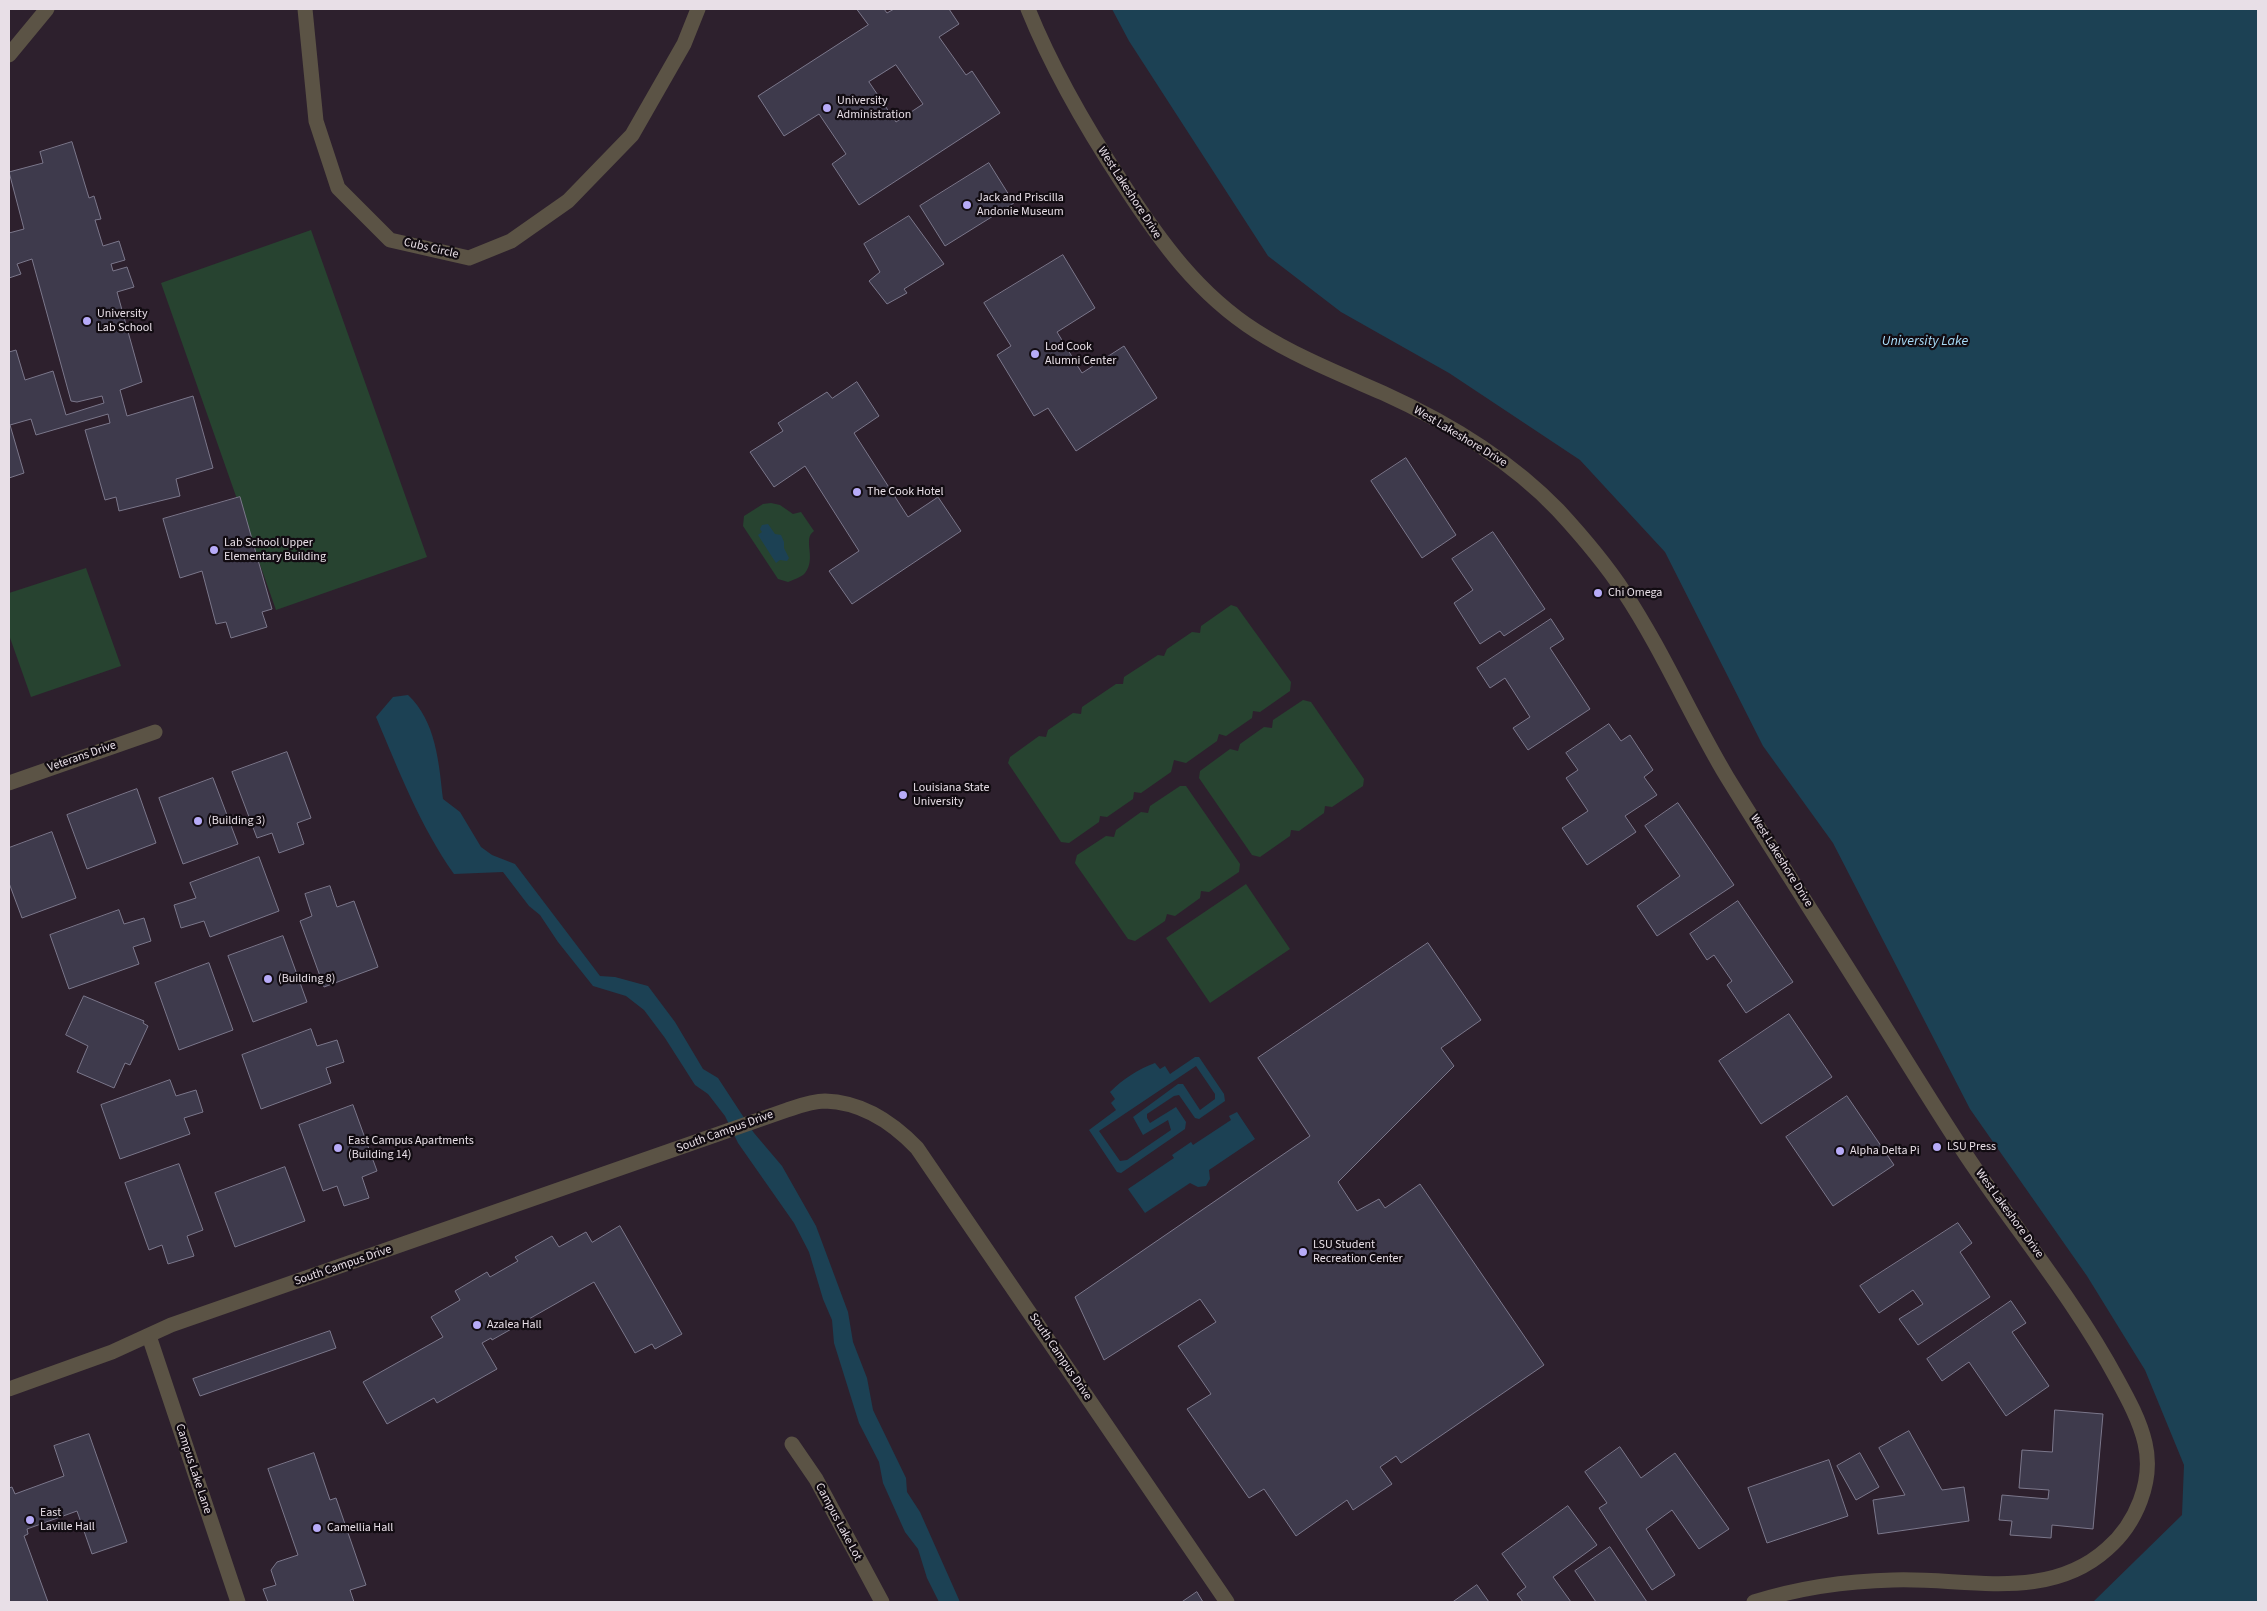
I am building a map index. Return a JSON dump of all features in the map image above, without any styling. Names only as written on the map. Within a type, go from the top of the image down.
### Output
[{"type":"street","points":[[9,55],[47,9]]},
{"type":"street","name":"Cubs Circle","points":[[305,9],[313,73],[316,120],[338,188],[390,240],[469,258],[511,241],[568,201],[632,135],[684,44],[698,9]]},
{"type":"street","name":"West Lakeshore Drive","points":[[1028,9],[1050,59],[1096,142],[1157,236],[1202,290],[1258,333],[1436,420],[1492,453],[1557,509],[1602,562],[1629,600],[1726,774],[1968,1158],[2050,1272],[2088,1329],[2107,1360],[2138,1422],[2146,1446],[2148,1467],[2144,1490],[2138,1506],[2122,1534],[2107,1550],[2067,1573],[2051,1580],[2014,1584],[1899,1579],[1832,1584],[1754,1602]]},
{"type":"street","name":"Veterans Drive","points":[[9,783],[156,732]]},
{"type":"street","name":"South Campus Drive","points":[[9,1389],[112,1352],[171,1325],[677,1150],[787,1110],[814,1102],[826,1101],[856,1107],[879,1116],[895,1127],[917,1148],[1227,1602]]},
{"type":"street","name":"Campus Lake Lane","points":[[149,1336],[238,1602]]},
{"type":"street","name":"Campus Lake Lot","points":[[792,1444],[816,1480],[882,1602]]},
{"type":"green space","points":[[311,230],[427,557],[276,610],[161,283]]},
{"type":"green space","points":[[763,504],[780,505],[793,514],[801,512],[814,531],[809,539],[810,561],[805,573],[788,582],[778,579],[743,526],[744,516]]},
{"type":"green space","points":[[86,568],[121,666],[31,697],[9,635],[9,593]]},
{"type":"green space","points":[[1231,605],[1237,607],[1291,682],[1290,691],[1260,712],[1253,711],[1252,718],[1226,736],[1219,734],[1217,741],[1186,763],[1174,760],[1171,772],[1141,793],[1134,792],[1133,799],[1107,817],[1100,816],[1099,822],[1069,843],[1061,842],[1008,763],[1010,757],[1039,736],[1046,737],[1048,730],[1073,713],[1081,714],[1082,707],[1116,684],[1123,684],[1124,677],[1158,655],[1164,656],[1167,649],[1192,632],[1200,633],[1201,626]]},
{"type":"green space","points":[[1303,700],[1311,702],[1364,779],[1363,786],[1332,807],[1325,806],[1324,813],[1299,831],[1291,830],[1290,836],[1260,857],[1252,855],[1199,778],[1200,771],[1230,749],[1238,751],[1240,744],[1264,727],[1272,728],[1273,720]]},
{"type":"green space","points":[[1180,786],[1186,786],[1240,864],[1239,872],[1209,892],[1201,891],[1200,898],[1175,916],[1167,914],[1165,921],[1135,941],[1128,939],[1075,863],[1077,855],[1106,836],[1114,837],[1116,830],[1141,812],[1148,813],[1150,806]]},
{"type":"green space","points":[[1246,884],[1290,949],[1210,1003],[1166,938]]},
{"type":"water","name":"University Lake","points":[[1112,9],[2258,9],[2258,1602],[2093,1602],[2182,1515],[2184,1465],[2145,1370],[2087,1276],[1970,1109],[1833,843],[1763,746],[1665,552],[1580,460],[1449,373],[1341,312],[1268,256],[1129,41]]},
{"type":"water","points":[[768,524],[775,534],[781,535],[789,558],[787,561],[780,560],[776,563],[758,535],[762,532],[760,529],[762,525]]},
{"type":"water","points":[[408,695],[425,717],[430,730],[438,757],[443,799],[460,812],[481,847],[492,855],[515,864],[600,976],[615,977],[648,986],[675,1022],[703,1069],[718,1078],[754,1133],[782,1166],[816,1226],[848,1312],[853,1342],[867,1378],[873,1410],[906,1478],[907,1492],[920,1512],[960,1602],[939,1602],[927,1578],[918,1549],[905,1532],[883,1483],[879,1462],[859,1423],[834,1343],[832,1320],[823,1299],[809,1252],[794,1223],[738,1143],[725,1116],[708,1094],[695,1085],[665,1038],[644,1010],[626,996],[593,986],[558,942],[540,915],[529,906],[503,872],[454,874],[420,817],[376,717],[393,697]]},
{"type":"water","points":[[1195,1057],[1199,1057],[1224,1094],[1225,1101],[1199,1119],[1195,1118],[1179,1095],[1174,1096],[1147,1114],[1147,1118],[1150,1123],[1176,1107],[1186,1122],[1185,1129],[1121,1173],[1117,1172],[1089,1130],[1116,1110],[1111,1103],[1115,1099],[1110,1092],[1125,1079],[1155,1063],[1160,1069],[1165,1066],[1170,1074]],"holes":[[[1196,1066],[1215,1094],[1215,1099],[1200,1110],[1183,1084],[1178,1084],[1133,1117],[1143,1135],[1168,1120],[1171,1130],[1127,1160],[1120,1161],[1099,1131]]]},
{"type":"water","points":[[1237,1112],[1255,1139],[1209,1170],[1210,1179],[1206,1186],[1198,1187],[1190,1183],[1145,1213],[1128,1189],[1174,1158],[1172,1155],[1191,1142],[1193,1145],[1231,1120],[1229,1116]]},
{"type":"building","name":"University Administration","points":[[857,9],[884,9],[887,13],[894,9],[949,9],[959,24],[939,37],[966,75],[972,71],[1000,113],[859,205],[832,164],[846,154],[819,114],[784,136],[758,96],[868,25]],"holes":[[[896,65],[923,104],[896,122],[869,82]]]},
{"type":"building","name":"University Lab School","points":[[72,142],[89,198],[94,196],[101,219],[95,220],[103,246],[119,241],[125,260],[111,264],[113,271],[127,267],[134,287],[117,292],[142,382],[120,390],[127,416],[193,396],[213,468],[176,479],[180,496],[119,511],[116,497],[105,500],[85,430],[110,423],[108,414],[36,435],[31,419],[10,425],[24,473],[9,478],[9,352],[16,350],[25,380],[53,371],[66,415],[104,403],[102,396],[77,402],[71,401],[32,259],[17,264],[21,274],[9,278],[9,233],[24,229],[9,172],[43,163],[40,152]]},
{"type":"building","name":"Jack and Priscilla Andonie Museum","points":[[989,163],[1014,203],[945,246],[920,206]]},
{"type":"building","points":[[909,216],[944,264],[904,289],[907,293],[887,304],[869,281],[880,272],[864,244]]},
{"type":"building","name":"Lod Cook Alumni Center","points":[[1063,255],[1095,308],[1057,332],[1082,373],[1124,346],[1157,398],[1076,451],[1048,408],[1034,416],[997,355],[1011,346],[984,303]]},
{"type":"building","name":"The Cook Hotel","points":[[857,382],[879,416],[854,433],[908,517],[938,497],[961,531],[852,604],[829,571],[859,551],[805,466],[774,487],[750,452],[783,431],[778,423],[827,392],[832,398]]},
{"type":"building","points":[[1406,458],[1456,535],[1422,558],[1371,481]]},
{"type":"building","name":"Lab School Upper Elementary Building","points":[[240,497],[272,609],[262,612],[267,627],[231,638],[226,622],[216,624],[202,571],[180,578],[163,519]]},
{"type":"building","points":[[1493,532],[1545,609],[1504,636],[1500,631],[1480,644],[1454,603],[1473,590],[1452,559]]},
{"type":"building","points":[[1551,619],[1564,639],[1550,648],[1590,709],[1528,750],[1513,728],[1530,717],[1505,678],[1490,688],[1477,668]]},
{"type":"building","points":[[1609,724],[1621,741],[1630,735],[1653,770],[1644,777],[1657,795],[1625,816],[1636,832],[1587,865],[1562,828],[1588,811],[1566,778],[1578,770],[1566,753]]},
{"type":"building","points":[[287,752],[311,818],[297,823],[304,844],[279,853],[272,833],[257,838],[232,772]]},
{"type":"building","name":"(Building 3)","points":[[213,778],[238,844],[183,864],[159,798]]},
{"type":"building","points":[[137,789],[156,843],[87,869],[67,815]]},
{"type":"building","points":[[1678,803],[1734,885],[1657,936],[1637,906],[1680,876],[1645,826]]},
{"type":"building","points":[[52,832],[76,898],[22,918],[9,883],[9,848]]},
{"type":"building","points":[[259,857],[279,911],[210,937],[204,921],[181,928],[174,905],[196,898],[190,883]]},
{"type":"building","points":[[330,886],[337,907],[354,901],[378,967],[324,987],[300,921],[312,916],[305,894]]},
{"type":"building","points":[[1738,901],[1793,982],[1746,1013],[1727,985],[1732,981],[1714,955],[1707,960],[1690,934]]},
{"type":"building","points":[[119,910],[124,924],[144,918],[151,941],[133,947],[139,964],[69,989],[50,935]]},
{"type":"building","name":"(Building 8)","points":[[283,936],[307,1002],[253,1022],[228,956]]},
{"type":"building","name":"LSU Student Recreation Center","points":[[1428,943],[1481,1020],[1441,1048],[1454,1066],[1338,1182],[1357,1211],[1379,1199],[1385,1208],[1420,1184],[1544,1365],[1401,1463],[1396,1456],[1380,1467],[1392,1484],[1353,1510],[1347,1500],[1296,1536],[1264,1489],[1249,1498],[1187,1409],[1211,1394],[1178,1346],[1216,1322],[1200,1299],[1104,1360],[1075,1297],[1310,1136],[1258,1058]]},
{"type":"building","points":[[209,963],[233,1030],[179,1050],[155,983]]},
{"type":"building","points":[[84,996],[144,1021],[143,1023],[148,1026],[130,1065],[125,1063],[114,1088],[77,1072],[88,1046],[66,1035]]},
{"type":"building","points":[[1789,1014],[1832,1077],[1761,1124],[1719,1061]]},
{"type":"building","points":[[311,1029],[317,1046],[337,1040],[344,1062],[326,1068],[331,1083],[261,1109],[242,1055]]},
{"type":"building","points":[[170,1080],[176,1096],[196,1090],[203,1112],[184,1118],[190,1134],[120,1159],[101,1105]]},
{"type":"building","name":"Alpha Delta Pi","points":[[1847,1096],[1894,1165],[1833,1206],[1786,1137]]},
{"type":"building","name":"East Campus Apartments (Building 14)","points":[[353,1105],[377,1171],[362,1177],[369,1198],[344,1206],[337,1186],[323,1191],[299,1125]]},
{"type":"building","points":[[179,1164],[203,1230],[187,1236],[194,1256],[168,1264],[162,1245],[149,1250],[125,1183]]},
{"type":"building","points":[[285,1167],[305,1221],[235,1247],[215,1193]]},
{"type":"building","points":[[1958,1223],[1972,1243],[1960,1252],[1990,1297],[1918,1345],[1899,1319],[1923,1304],[1913,1290],[1879,1313],[1860,1286]]},
{"type":"building","name":"Azalea Hall","points":[[620,1226],[682,1334],[655,1349],[652,1344],[635,1353],[594,1282],[492,1340],[491,1338],[482,1343],[497,1369],[437,1403],[434,1398],[387,1424],[363,1382],[443,1337],[431,1317],[460,1300],[455,1291],[487,1272],[490,1277],[518,1261],[515,1257],[552,1236],[559,1247],[586,1232],[592,1242]]},
{"type":"building","points":[[2011,1301],[2026,1323],[2012,1332],[2049,1386],[2006,1416],[1969,1362],[1942,1381],[1927,1359]]},
{"type":"building","points":[[330,1331],[336,1348],[200,1396],[193,1379]]},
{"type":"building","points":[[2055,1410],[2103,1414],[2093,1529],[2052,1525],[2051,1538],[2010,1535],[2012,1521],[1999,1520],[2002,1495],[2048,1499],[2049,1490],[2019,1488],[2022,1450],[2052,1452]]},
{"type":"building","points":[[1909,1431],[1942,1490],[1964,1487],[1969,1521],[1878,1534],[1873,1500],[1905,1495],[1879,1448]]},
{"type":"building","name":"East Laville Hall","points":[[89,1434],[127,1542],[92,1554],[77,1511],[27,1529],[28,1534],[24,1536],[48,1602],[9,1602],[9,1488],[12,1487],[15,1494],[64,1476],[54,1446]]},
{"type":"building","points":[[1620,1447],[1641,1478],[1675,1453],[1729,1529],[1699,1549],[1672,1510],[1646,1529],[1675,1575],[1652,1590],[1599,1508],[1607,1503],[1585,1472]]},
{"type":"building","name":"Camellia Hall","points":[[314,1453],[330,1500],[336,1498],[366,1585],[350,1590],[354,1602],[268,1602],[263,1589],[276,1585],[271,1570],[277,1562],[298,1555],[268,1469]]},
{"type":"building","points":[[1860,1453],[1879,1487],[1856,1500],[1837,1466]]},
{"type":"building","points":[[1829,1460],[1848,1516],[1767,1543],[1748,1488]]},
{"type":"building","points":[[1568,1506],[1597,1545],[1553,1577],[1571,1602],[1523,1602],[1517,1594],[1526,1587],[1502,1554]]},
{"type":"building","points":[[1610,1547],[1647,1602],[1596,1602],[1575,1571]]},
{"type":"building","points":[[1477,1585],[1489,1602],[1453,1602]]},
{"type":"building","points":[[1197,1592],[1203,1602],[1182,1602]]},
{"type":"place","name":"University Administration","points":[[827,108]]},
{"type":"place","name":"Jack and Priscilla Andonie Museum","points":[[967,205]]},
{"type":"place","name":"University Lab School","points":[[87,321]]},
{"type":"place","name":"Lod Cook Alumni Center","points":[[1035,354]]},
{"type":"place","name":"The Cook Hotel","points":[[857,492]]},
{"type":"place","name":"Lab School Upper Elementary Building","points":[[214,550]]},
{"type":"place","name":"Chi Omega","points":[[1598,593]]},
{"type":"place","name":"Louisiana State University","points":[[903,795]]},
{"type":"place","name":"(Building 3)","points":[[198,821]]},
{"type":"place","name":"(Building 8)","points":[[268,979]]},
{"type":"place","name":"LSU Press","points":[[1937,1147]]},
{"type":"place","name":"East Campus Apartments (Building 14)","points":[[338,1148]]},
{"type":"place","name":"Alpha Delta Pi","points":[[1840,1151]]},
{"type":"place","name":"LSU Student Recreation Center","points":[[1303,1252]]},
{"type":"place","name":"Azalea Hall","points":[[477,1325]]},
{"type":"place","name":"East Laville Hall","points":[[30,1520]]},
{"type":"place","name":"Camellia Hall","points":[[317,1528]]}]
